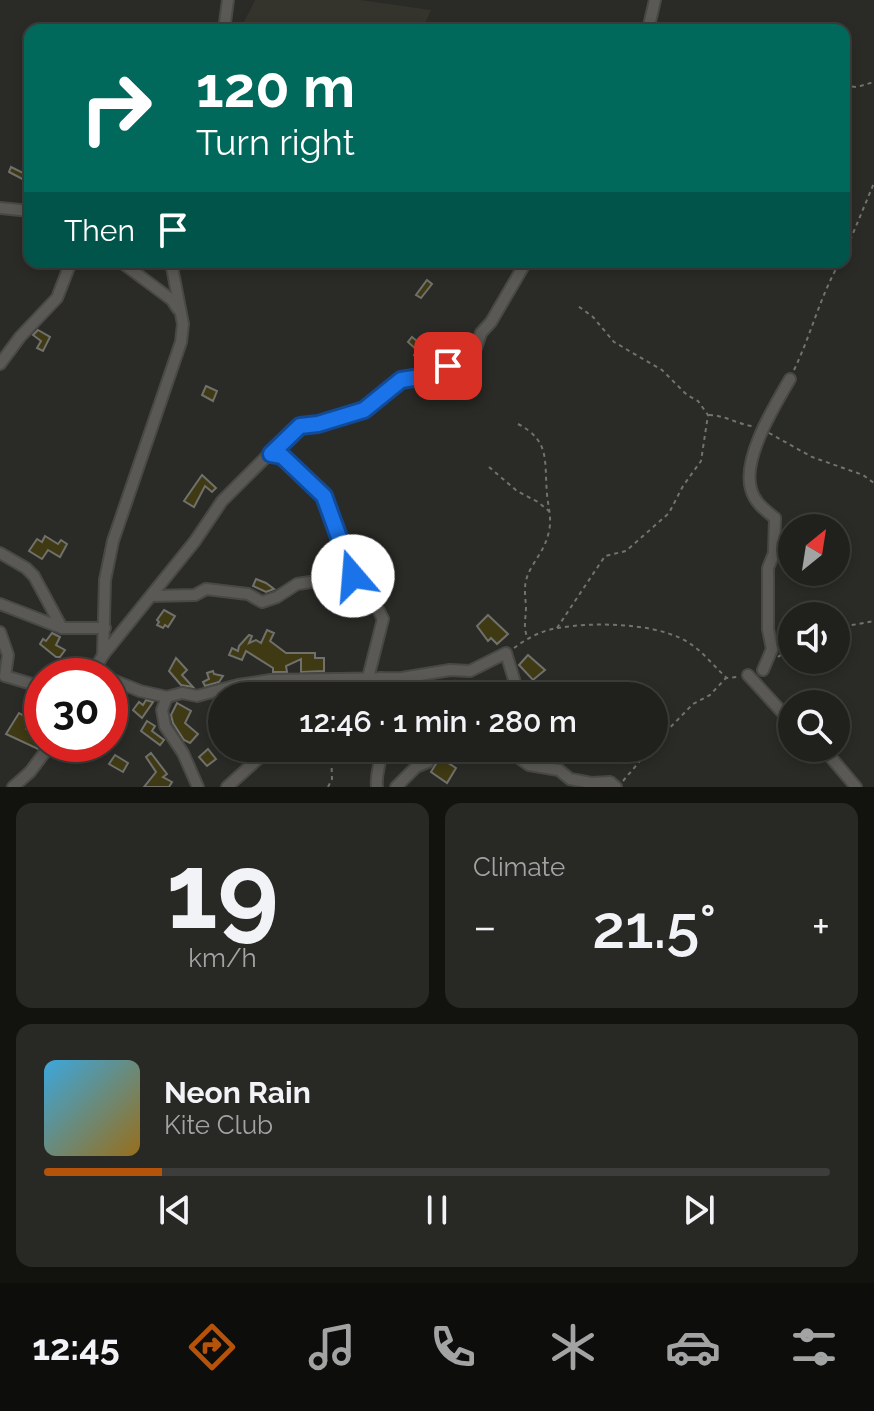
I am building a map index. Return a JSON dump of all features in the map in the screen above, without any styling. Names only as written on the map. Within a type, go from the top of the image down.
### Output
[{"type":"street","points":[[225,24],[228,0]]},
{"type":"street","points":[[649,24],[655,0]]},
{"type":"street","points":[[0,208],[24,210]]},
{"type":"street","points":[[0,364],[20,337],[57,298],[69,268]]},
{"type":"street","points":[[129,268],[172,300],[179,310]]},
{"type":"street","points":[[103,655],[105,580],[113,541],[181,342],[183,324],[172,268]]},
{"type":"street","points":[[101,658],[152,596],[222,501],[300,426],[318,424],[364,410],[401,380],[451,366],[476,348],[481,333],[491,322],[522,268]]},
{"type":"street","points":[[763,670],[772,649],[768,629],[768,568],[774,553],[775,518],[760,506],[751,491],[749,472],[752,457],[779,395],[790,379]]},
{"type":"street","points":[[271,454],[282,456],[324,496],[353,576],[368,590],[383,619],[368,678]]},
{"type":"street","points":[[0,553],[34,576],[62,628]]},
{"type":"street","points":[[152,596],[195,595],[206,589],[248,594],[262,602],[277,597],[297,584],[324,580],[337,573],[353,576]]},
{"type":"street","points":[[0,604],[62,628],[105,628]]},
{"type":"street","points":[[0,632],[8,655],[2,676],[24,682]]},
{"type":"street","points":[[128,686],[167,697],[182,693],[197,696],[271,680],[402,678],[450,670],[470,671],[506,653],[515,682]]},
{"type":"street","points":[[748,675],[778,708]]},
{"type":"street","points":[[380,682],[381,678]]},
{"type":"street","points":[[332,680],[337,682]]},
{"type":"street","points":[[167,697],[162,710],[165,726],[198,787]]},
{"type":"street","points":[[13,787],[38,762]]},
{"type":"street","points":[[227,787],[255,762]]},
{"type":"street","points":[[377,787],[375,775],[381,762]]},
{"type":"street","points":[[396,787],[416,767],[428,762]]},
{"type":"street","points":[[525,762],[559,770],[570,779],[591,783],[610,782],[617,787]]},
{"type":"street","points":[[835,762],[856,787]]},
{"type":"path","points":[[850,86],[874,82]]},
{"type":"path","points":[[850,241],[874,183]]},
{"type":"path","points":[[790,379],[809,337],[826,286],[836,268]]},
{"type":"path","points":[[557,628],[605,556],[626,551],[669,513],[701,461],[708,415],[698,401],[687,395],[662,370],[614,342],[593,317],[578,306]]},
{"type":"path","points":[[708,415],[719,415],[735,424],[765,430],[812,457],[863,475],[874,483]]},
{"type":"path","points":[[518,424],[532,431],[543,448],[550,513],[550,530],[544,550],[529,571],[523,589],[526,609],[523,624],[527,638]]},
{"type":"path","points":[[489,467],[550,513]]},
{"type":"path","points":[[850,625],[874,621]]},
{"type":"path","points":[[506,653],[527,638],[557,628],[620,625],[679,637],[702,652],[727,678]]},
{"type":"path","points":[[763,670],[778,658]]},
{"type":"path","points":[[668,730],[693,704],[710,695],[727,678],[748,675]]},
{"type":"path","points":[[328,787],[332,779],[331,762]]},
{"type":"path","points":[[617,787],[639,762]]},
{"type":"shaded area","points":[[255,0],[360,0],[431,10],[425,24],[243,24]]},
{"type":"building","points":[[11,167],[24,174],[24,180],[9,172]]},
{"type":"building","points":[[427,280],[432,284],[421,298],[416,295]]},
{"type":"building","points":[[38,330],[50,337],[43,351],[37,348],[41,341],[33,335]]},
{"type":"building","points":[[412,337],[428,350],[418,360],[414,355],[418,351],[408,342]]},
{"type":"building","points":[[206,386],[217,391],[213,401],[202,395]]},
{"type":"building","points":[[202,475],[216,488],[212,492],[205,486],[194,507],[184,501]]},
{"type":"building","points":[[45,536],[58,544],[61,540],[67,544],[60,557],[48,550],[42,559],[29,551],[37,539],[42,542]]},
{"type":"building","points":[[256,579],[274,589],[266,592],[253,586]]},
{"type":"building","points":[[164,610],[175,616],[168,627],[165,625],[163,628],[157,625],[157,620]]},
{"type":"building","points":[[488,615],[508,634],[497,644],[491,638],[488,641],[477,626]]},
{"type":"building","points":[[267,630],[274,633],[270,641],[286,653],[315,653],[315,658],[324,658],[324,671],[301,672],[301,659],[286,666],[287,672],[273,672],[273,668],[246,651],[242,660],[229,655],[232,648],[238,651],[249,635],[252,636],[249,643],[256,640],[261,643]]},
{"type":"building","points":[[52,633],[60,637],[56,645],[65,650],[60,657],[40,644]]},
{"type":"building","points":[[528,655],[545,670],[533,680],[519,665]]},
{"type":"building","points":[[176,658],[187,670],[182,675],[193,687],[181,685],[169,671]]},
{"type":"building","points":[[213,671],[223,676],[219,682],[208,682],[205,686],[203,682],[209,679],[207,673]]},
{"type":"building","points":[[146,700],[153,702],[142,718],[133,710],[139,702],[143,705]]},
{"type":"building","points":[[177,703],[191,711],[185,723],[198,734],[190,743],[184,740],[173,723],[171,715]]},
{"type":"building","points":[[19,713],[24,716],[24,742],[6,734]]},
{"type":"building","points":[[147,721],[155,726],[152,731],[164,740],[160,745],[141,731]]},
{"type":"building","points":[[208,749],[208,762],[212,762],[207,766],[199,757]]},
{"type":"building","points":[[151,753],[167,774],[163,777],[172,782],[169,787],[144,787],[156,772],[146,757]]},
{"type":"building","points":[[110,762],[128,763],[123,772]]},
{"type":"building","points":[[437,762],[447,762],[456,768],[447,783],[431,772]]},
{"type":"route","points":[[353,576],[324,496],[282,456],[271,454],[300,426],[318,424],[364,410],[401,380],[420,377],[448,366]]}]
